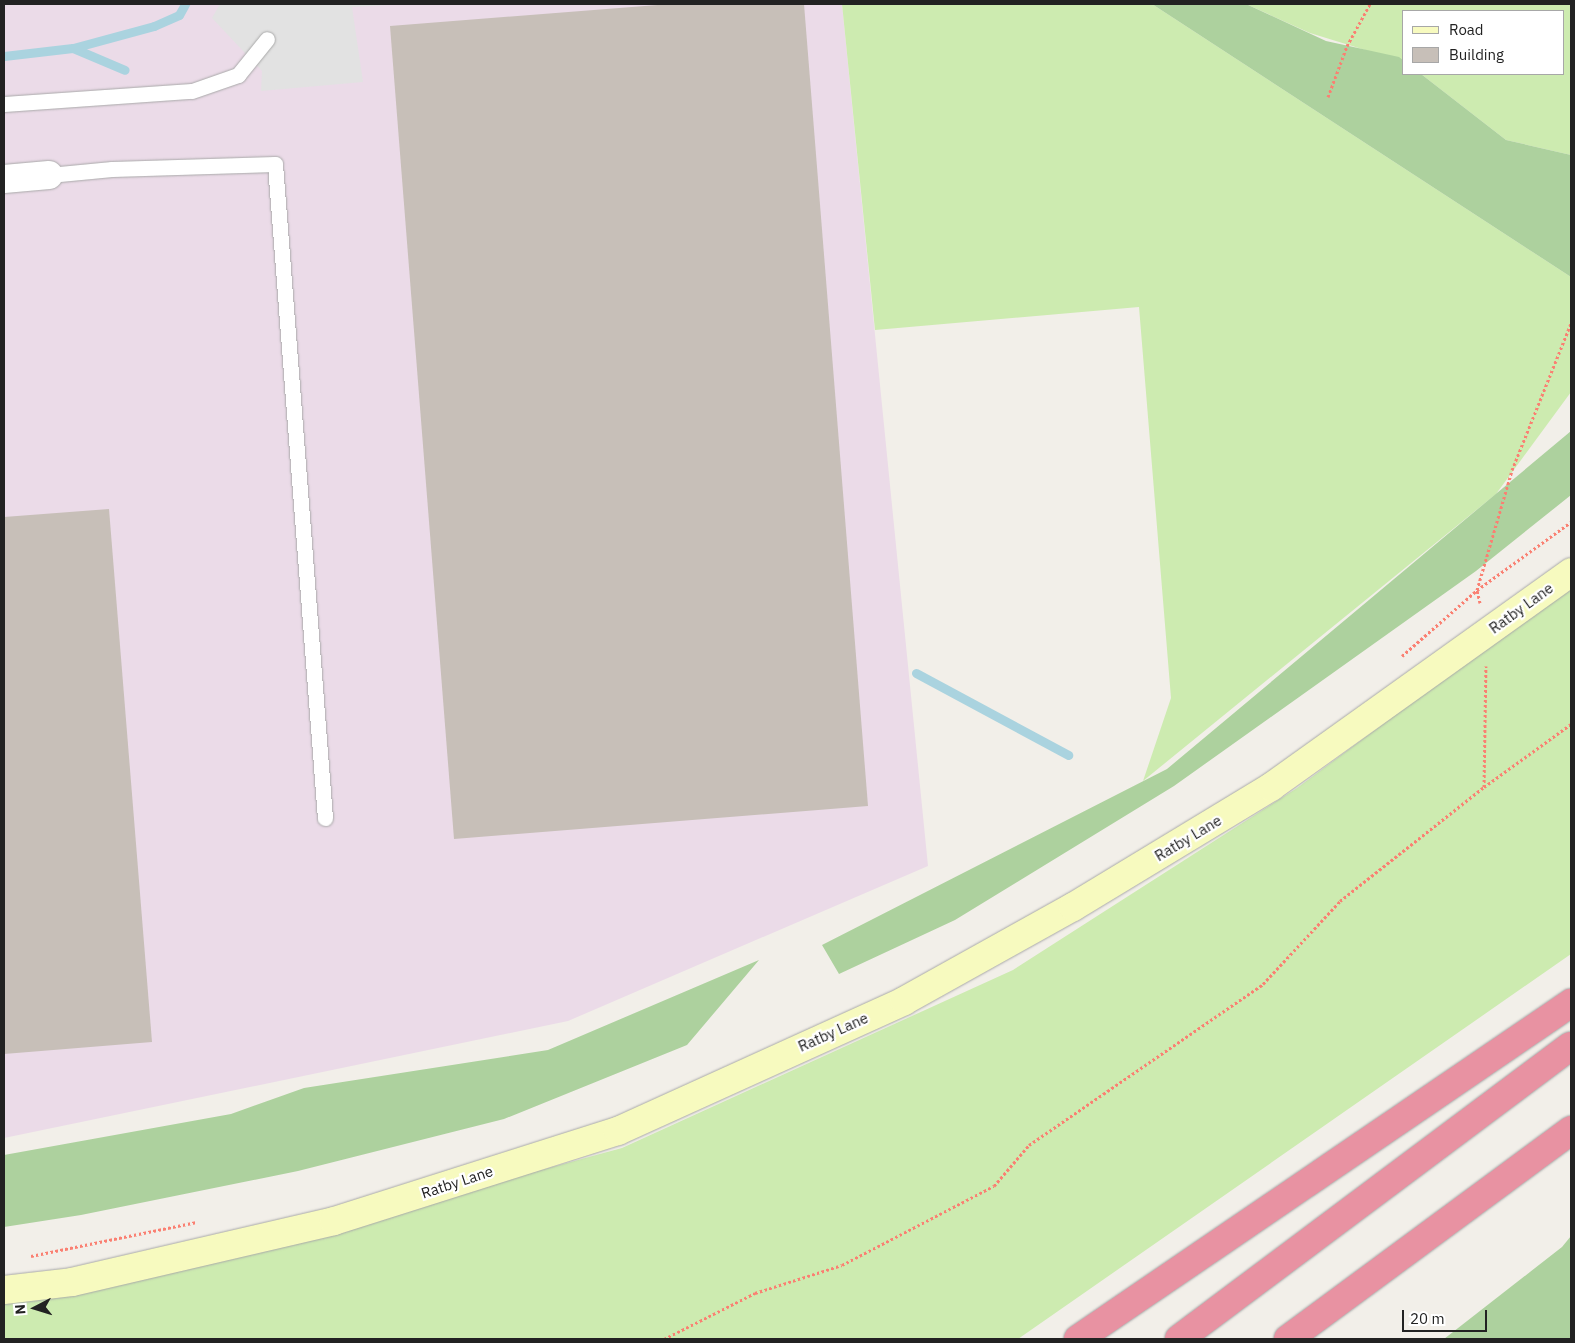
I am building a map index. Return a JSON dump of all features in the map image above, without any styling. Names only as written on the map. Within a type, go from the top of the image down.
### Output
[{"type":"highway","points":[[1078,1339],[1571,1003]]},
{"type":"highway","points":[[1179,1339],[1571,1046]]},
{"type":"highway","points":[[1288,1339],[1571,1130]]},
{"type":"main road","name":"Ratby Lane","points":[[4,1290],[72,1282],[334,1221],[618,1131],[904,1001],[1073,907],[1271,788],[1571,572]]},
{"type":"street","points":[[4,179],[49,175]]},
{"type":"lane","points":[[4,104],[192,91],[238,75],[268,39]]},
{"type":"lane","points":[[49,175],[112,169],[275,164],[325,818]]},
{"type":"path","points":[[1328,97],[1347,46],[1370,4]]},
{"type":"path","points":[[1484,787],[1487,633],[1477,590],[1512,470],[1571,323]]},
{"type":"path","points":[[1394,662],[1477,590],[1571,522]]},
{"type":"path","points":[[664,1339],[755,1293],[842,1265],[994,1186],[1029,1145],[1263,984],[1340,901],[1484,787],[1571,724]]},
{"type":"path","points":[[22,1258],[199,1221]]},
{"type":"shaded area","points":[[4,4],[842,4],[928,866],[568,1021],[4,1138]]},
{"type":"shaded area","points":[[220,4],[407,4],[352,7],[363,82],[261,91],[262,71],[212,18]]},
{"type":"green space","points":[[842,4],[1152,4],[1571,277],[1571,392],[1496,494],[1143,781],[1171,698],[1139,307],[875,330]]},
{"type":"green space","points":[[1152,4],[1246,4],[1326,41],[1399,57],[1402,59],[1402,75],[1422,75],[1506,140],[1571,155],[1571,277]]},
{"type":"green space","points":[[1246,4],[1571,4],[1571,155],[1506,140],[1422,75],[1565,75],[1565,10],[1402,10],[1402,61],[1310,33]]},
{"type":"green space","points":[[1571,431],[1571,495],[1476,571],[1174,786],[955,920],[839,974],[822,945],[1167,769]]},
{"type":"green space","points":[[1571,584],[1571,954],[1018,1339],[4,1339],[4,1300],[99,1290],[622,1148],[1013,970],[1297,788]]},
{"type":"green space","points":[[759,960],[687,1045],[504,1119],[298,1171],[81,1215],[4,1227],[4,1155],[231,1114],[304,1088],[548,1050]]},
{"type":"green space","points":[[1571,1236],[1571,1339],[1444,1339],[1562,1247]]},
{"type":"building","points":[[670,4],[804,4],[868,806],[454,839],[390,26]]},
{"type":"building","points":[[109,509],[152,1042],[4,1054],[4,517]]},
{"type":"waterway","points":[[4,56],[73,48],[154,26],[179,15],[185,4]]},
{"type":"waterway","points":[[73,48],[125,70]]},
{"type":"waterway","points":[[916,673],[1068,755]]}]
